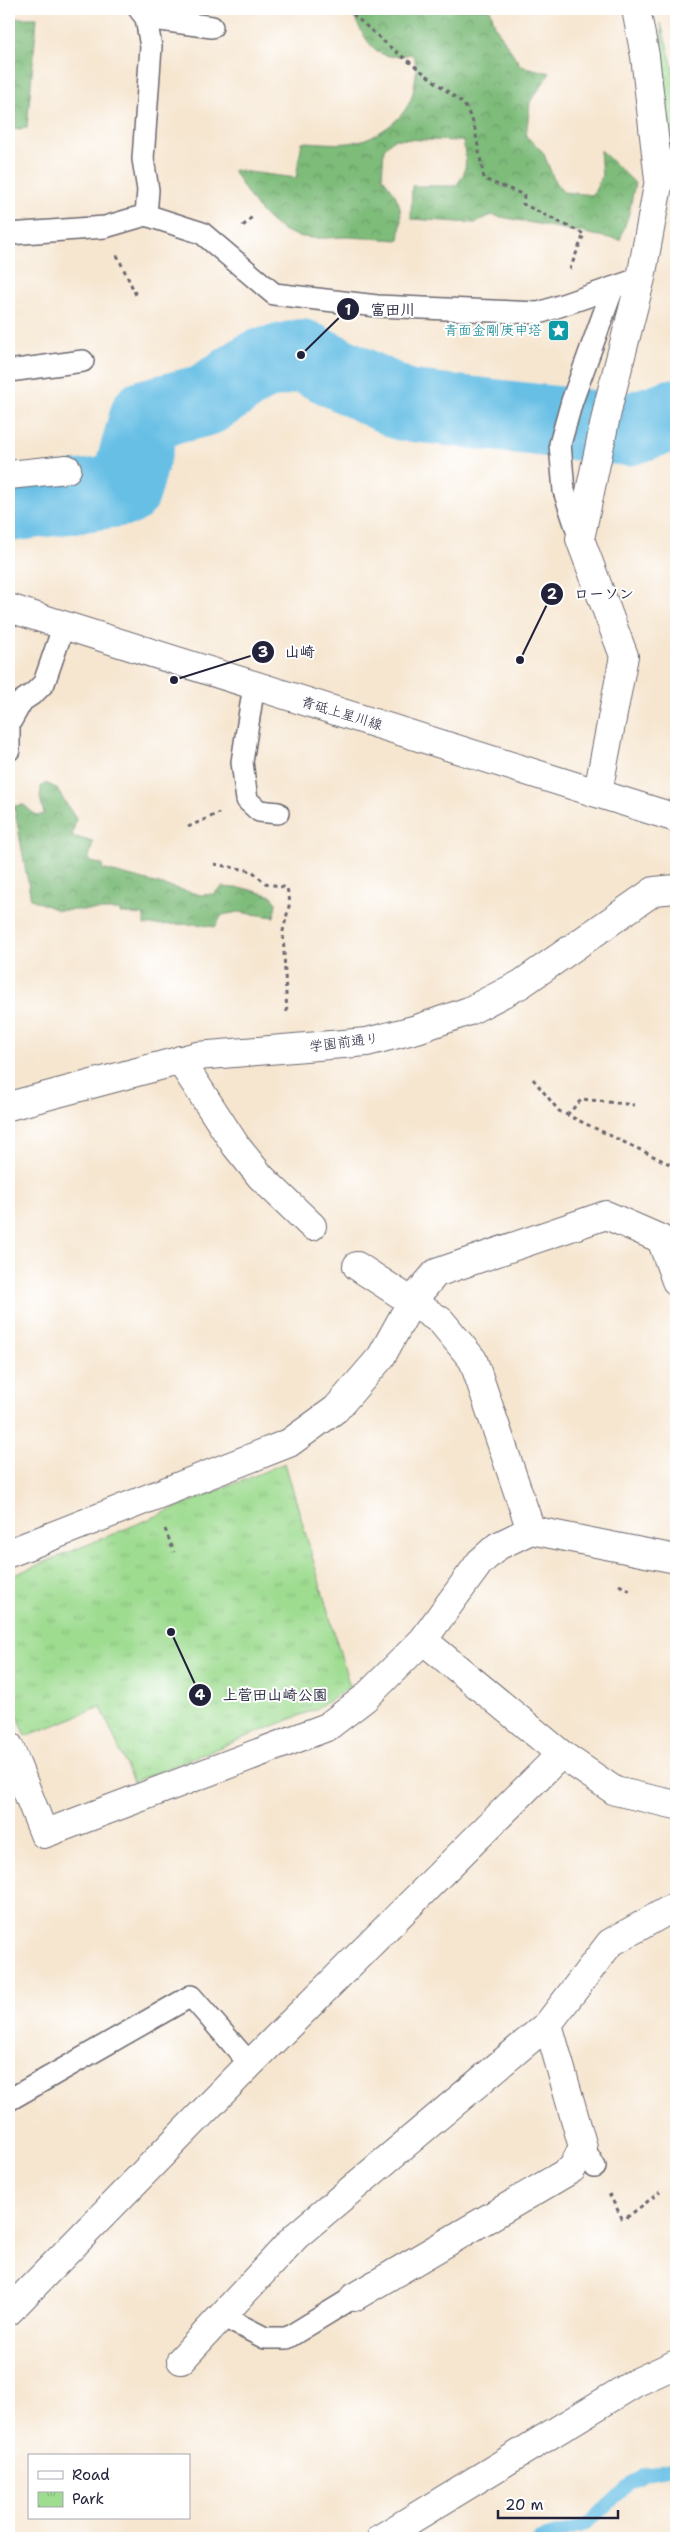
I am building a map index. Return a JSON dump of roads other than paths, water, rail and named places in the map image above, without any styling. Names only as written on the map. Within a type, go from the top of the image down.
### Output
[{"type":"street","points":[[598,792],[624,656],[580,539],[600,452],[609,402],[641,278],[659,180],[645,56],[636,9]]},
{"type":"street","points":[[9,475],[67,469]]},
{"type":"street","name":"青砥上星川線","points":[[9,608],[676,818]]},
{"type":"street","name":"学園前通り","points":[[9,1106],[197,1056],[367,1042],[417,1029],[469,1011],[521,984],[654,890],[676,889]]},
{"type":"street","points":[[180,1060],[236,1146],[261,1177],[312,1226]]},
{"type":"street","points":[[9,1553],[289,1444],[336,1409],[381,1357],[412,1301],[436,1273],[606,1215],[661,1240],[676,1281]]},
{"type":"street","points":[[357,1266],[441,1320],[473,1360],[531,1530]]},
{"type":"street","points":[[9,1746],[44,1834],[327,1728],[365,1698],[423,1640],[480,1562],[498,1546],[531,1530],[676,1559]]},
{"type":"street","points":[[423,1640],[561,1754],[615,1791],[676,1805]]},
{"type":"street","points":[[9,2311],[250,2064],[561,1754]]},
{"type":"street","points":[[181,2360],[296,2236],[548,2024],[610,1943],[676,1906]]},
{"type":"street","points":[[354,2297],[572,2169],[589,2157],[548,2024]]},
{"type":"street","points":[[381,2538],[635,2383],[676,2364]]},
{"type":"lane","points":[[146,215],[148,190],[143,159],[151,47],[142,13],[212,26]]},
{"type":"lane","points":[[9,234],[108,226],[146,215],[202,233],[274,294],[387,306],[539,313],[641,278]]},
{"type":"lane","points":[[580,539],[564,491],[560,444],[572,401],[613,288]]},
{"type":"lane","points":[[9,372],[83,361]]},
{"type":"lane","points":[[9,724],[22,701],[34,694],[44,683],[64,625]]},
{"type":"lane","points":[[254,685],[242,762],[248,800],[260,811],[278,813]]},
{"type":"lane","points":[[9,729],[9,750]]},
{"type":"lane","points":[[9,2100],[190,1996],[250,2064]]},
{"type":"lane","points":[[222,2316],[265,2338],[287,2338],[354,2297]]},
{"type":"waterway","points":[[9,506],[125,490],[146,415],[206,400],[259,365],[301,355],[404,405],[627,430],[676,414]]},
{"type":"waterway","points":[[539,2538],[586,2525],[630,2484],[645,2474],[676,2468]]},
{"type":"place","name":"青面金剛庚申塔","points":[[558,330]]},
{"type":"place","name":"富田川","points":[[301,355]]},
{"type":"place","name":"ローソン","points":[[520,660]]},
{"type":"place","name":"山崎","points":[[174,680]]},
{"type":"place","name":"上菅田山崎公園","points":[[171,1632]]}]
